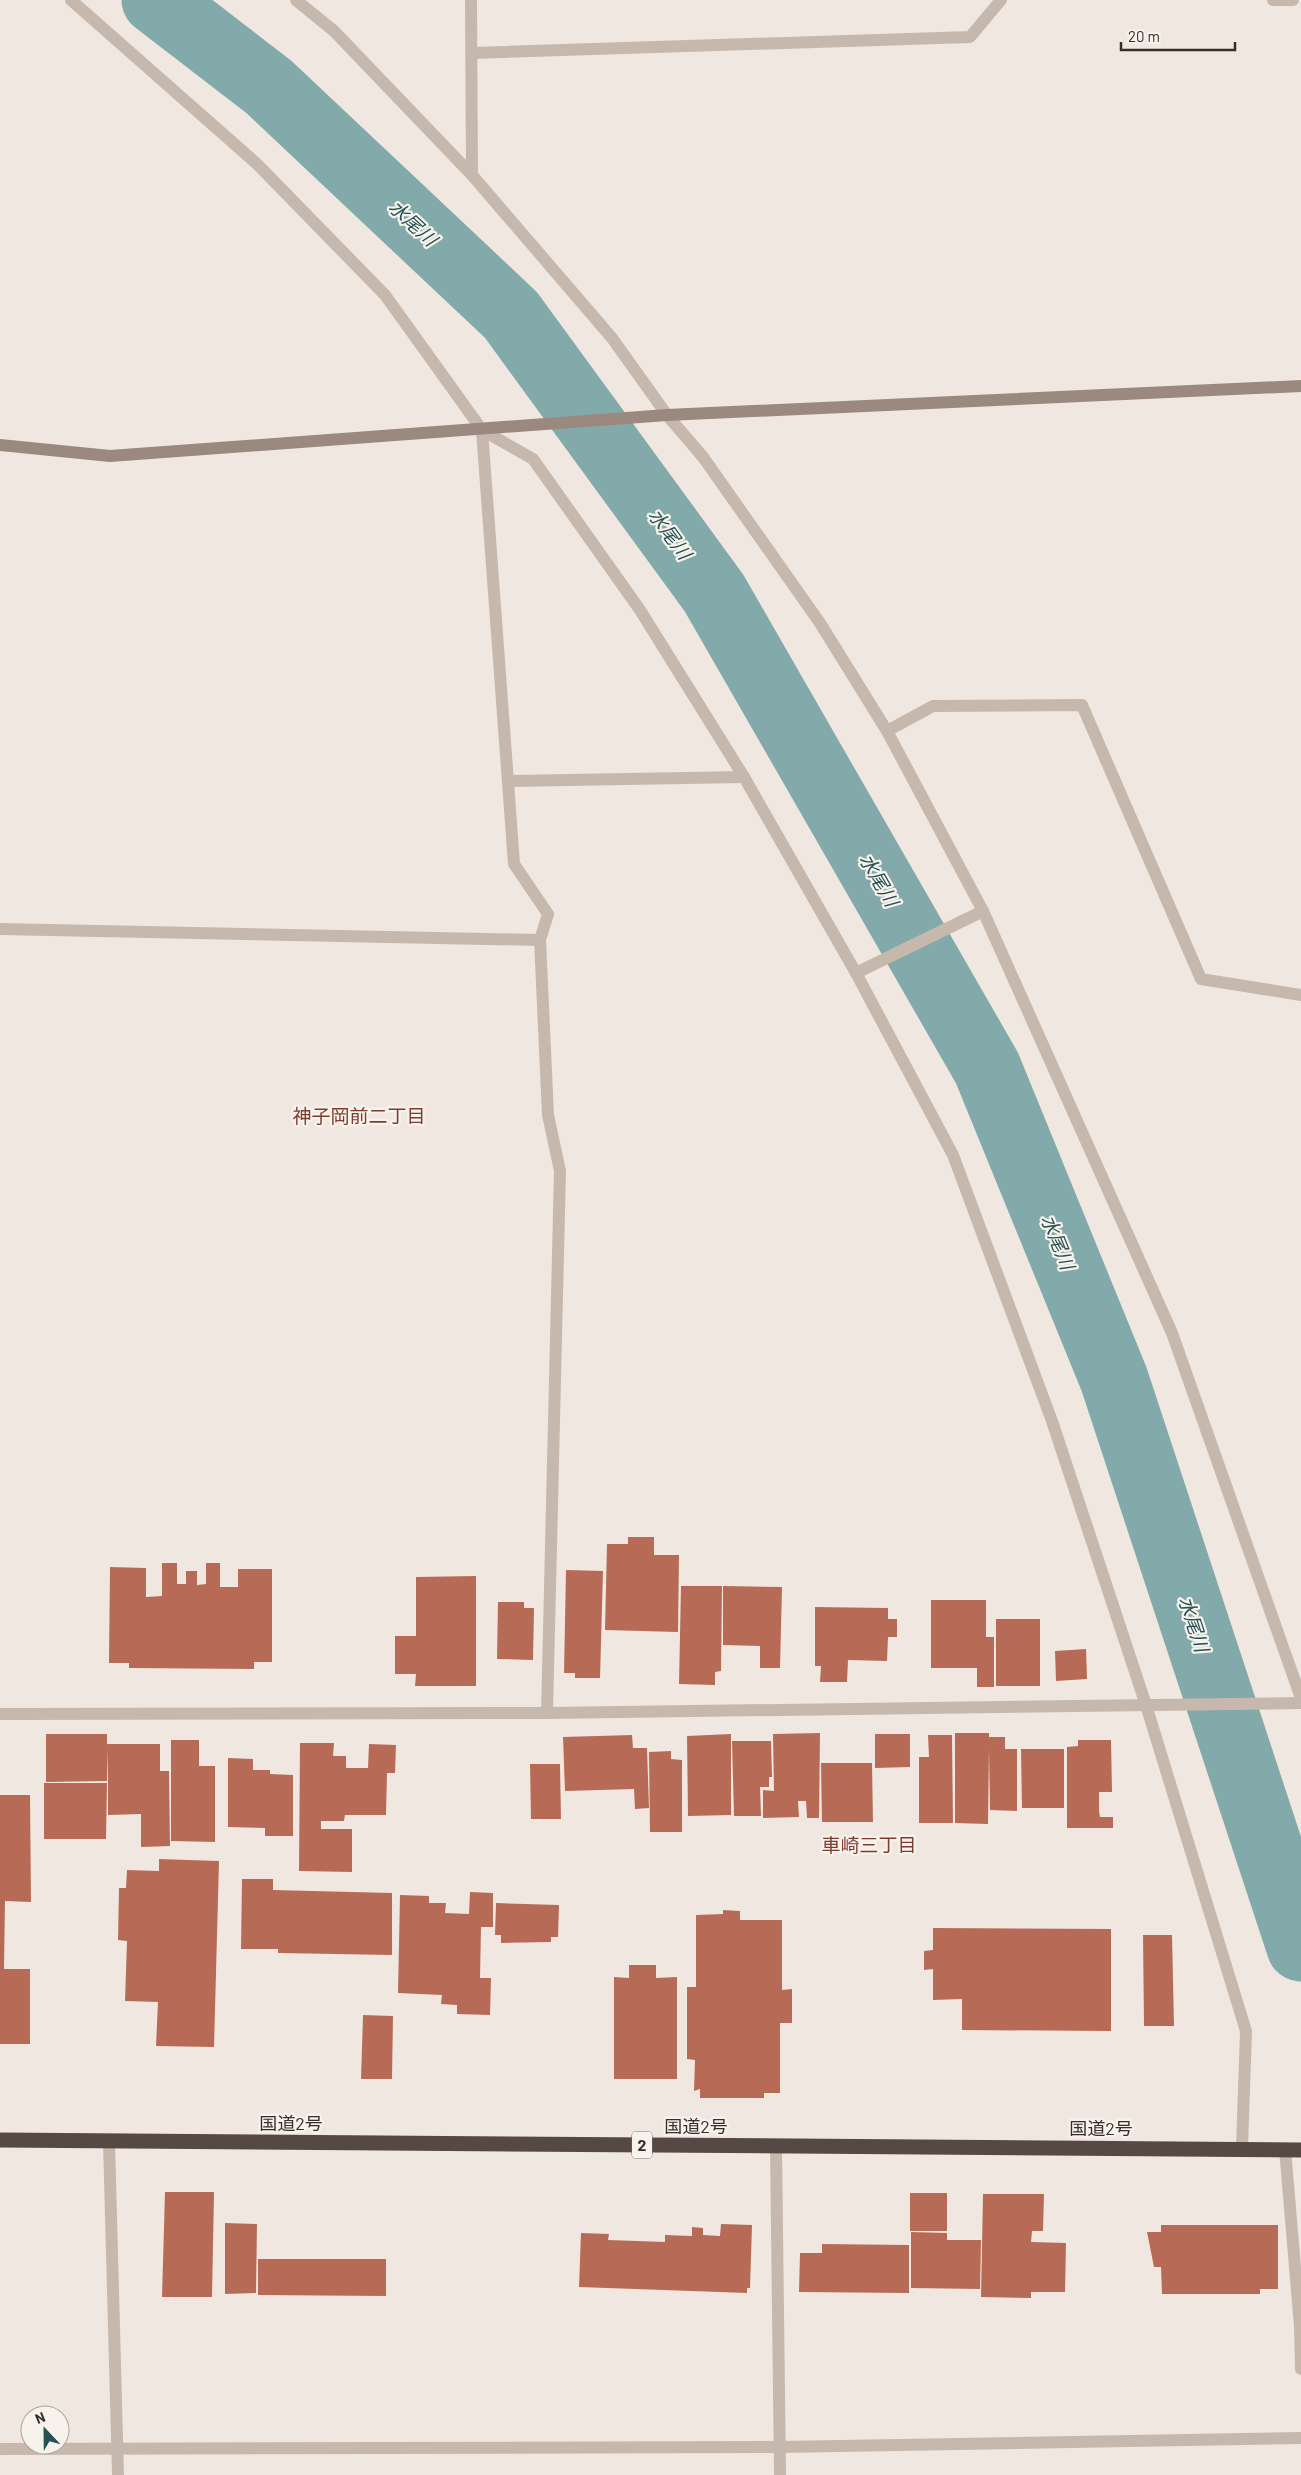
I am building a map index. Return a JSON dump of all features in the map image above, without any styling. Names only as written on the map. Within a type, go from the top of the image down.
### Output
[{"type":"highway","name":"国道2号","points":[[0,2140],[1242,2148],[1301,2150]]},
{"type":"street","points":[[71,0],[257,164],[385,296],[482,430],[533,459],[640,610],[744,777],[856,973],[953,1155],[1052,1422],[1146,1705],[1246,2031],[1242,2148]]},
{"type":"street","points":[[296,0],[334,31],[472,175],[612,338],[667,415],[703,456],[820,623],[887,731],[983,911],[1172,1333],[1301,1698]]},
{"type":"street","points":[[471,0],[472,175]]},
{"type":"street","points":[[472,53],[970,37],[1001,0]]},
{"type":"street","points":[[1273,0],[1293,0]]},
{"type":"street","points":[[0,445],[110,456],[667,415],[1301,386]]},
{"type":"street","points":[[482,430],[510,781],[514,864],[548,914],[540,940],[548,1115],[560,1171],[547,1713]]},
{"type":"street","points":[[887,731],[933,706],[1082,706],[1200,979],[1301,995]]},
{"type":"street","points":[[510,781],[744,777]]},
{"type":"street","points":[[856,973],[983,911]]},
{"type":"street","points":[[0,929],[540,940]]},
{"type":"street","points":[[0,1714],[547,1713],[1301,1703]]},
{"type":"street","points":[[109,2142],[118,2475]]},
{"type":"street","points":[[776,2146],[780,2475]]},
{"type":"street","points":[[1285,2150],[1301,2326],[1301,2369]]},
{"type":"street","points":[[0,2449],[780,2447],[1301,2438]]},
{"type":"building","points":[[628,1537],[654,1537],[654,1555],[679,1555],[678,1632],[605,1630],[607,1544],[628,1544]]},
{"type":"building","points":[[162,1563],[177,1563],[177,1584],[186,1584],[186,1571],[197,1571],[197,1585],[206,1584],[206,1563],[220,1563],[220,1587],[238,1587],[238,1569],[272,1569],[272,1662],[254,1662],[254,1669],[129,1668],[129,1663],[109,1663],[110,1567],[146,1568],[146,1597],[162,1596]]},
{"type":"building","points":[[566,1570],[603,1571],[600,1678],[575,1678],[575,1673],[564,1673]]},
{"type":"building","points":[[476,1576],[476,1686],[415,1686],[416,1674],[395,1674],[395,1636],[416,1636],[416,1577]]},
{"type":"building","points":[[681,1586],[722,1586],[721,1671],[715,1672],[715,1685],[679,1684]]},
{"type":"building","points":[[723,1586],[782,1587],[780,1668],[760,1668],[760,1646],[723,1645]]},
{"type":"building","points":[[931,1600],[986,1600],[986,1637],[994,1637],[994,1687],[977,1687],[977,1668],[931,1668]]},
{"type":"building","points":[[498,1602],[524,1602],[524,1608],[534,1608],[533,1660],[497,1659]]},
{"type":"building","points":[[815,1607],[888,1608],[888,1619],[897,1619],[897,1637],[888,1637],[887,1661],[848,1660],[847,1682],[820,1682],[821,1666],[815,1666]]},
{"type":"building","points":[[996,1619],[1040,1619],[1040,1686],[996,1686]]},
{"type":"building","points":[[1086,1649],[1087,1679],[1056,1681],[1055,1651]]},
{"type":"building","points":[[820,1733],[819,1818],[807,1818],[806,1801],[798,1801],[799,1817],[763,1818],[763,1790],[774,1791],[773,1734]]},
{"type":"building","points":[[955,1733],[989,1733],[989,1737],[1005,1737],[1005,1749],[1017,1749],[1017,1811],[990,1810],[989,1748],[988,1824],[955,1823]]},
{"type":"building","points":[[46,1734],[107,1734],[107,1744],[160,1744],[160,1771],[169,1771],[170,1846],[141,1847],[141,1814],[108,1815],[108,1748],[107,1781],[46,1782]]},
{"type":"building","points":[[731,1734],[731,1815],[688,1816],[687,1736]]},
{"type":"building","points":[[875,1734],[910,1734],[910,1767],[875,1768]]},
{"type":"building","points":[[632,1735],[633,1748],[647,1748],[649,1808],[635,1809],[634,1789],[565,1791],[563,1737]]},
{"type":"building","points":[[928,1735],[952,1735],[953,1823],[919,1823],[919,1757],[929,1757]]},
{"type":"building","points":[[171,1740],[199,1740],[199,1766],[215,1766],[215,1842],[171,1841]]},
{"type":"building","points":[[1078,1740],[1111,1740],[1112,1792],[1099,1792],[1099,1811],[1100,1817],[1113,1817],[1113,1828],[1067,1828],[1067,1747],[1078,1746]]},
{"type":"building","points":[[732,1741],[771,1741],[772,1777],[769,1777],[769,1787],[760,1787],[761,1816],[734,1816]]},
{"type":"building","points":[[300,1743],[334,1743],[333,1756],[346,1756],[346,1768],[368,1768],[369,1744],[396,1745],[395,1773],[387,1773],[386,1815],[345,1815],[344,1821],[321,1821],[321,1829],[352,1829],[352,1872],[299,1871]]},
{"type":"building","points":[[1021,1749],[1064,1749],[1064,1808],[1022,1808]]},
{"type":"building","points":[[671,1751],[671,1759],[682,1760],[682,1832],[650,1832],[649,1752]]},
{"type":"building","points":[[228,1758],[253,1759],[253,1770],[270,1770],[270,1774],[293,1775],[293,1836],[265,1836],[265,1828],[228,1827]]},
{"type":"building","points":[[821,1763],[872,1763],[873,1822],[822,1822]]},
{"type":"building","points":[[530,1764],[560,1764],[561,1819],[531,1819]]},
{"type":"building","points":[[44,1783],[107,1783],[106,1839],[44,1839]]},
{"type":"building","points":[[0,1795],[30,1795],[31,1902],[5,1901],[4,1969],[30,1969],[30,2044],[0,2044]]},
{"type":"building","points":[[159,1859],[219,1861],[214,2047],[156,2046],[158,2002],[125,2001],[127,1941],[118,1940],[119,1888],[126,1888],[127,1870],[159,1871]]},
{"type":"building","points":[[242,1879],[273,1879],[273,1890],[392,1893],[392,1955],[278,1953],[278,1949],[241,1949]]},
{"type":"building","points":[[470,1892],[493,1893],[493,1927],[481,1927],[480,1978],[491,1978],[490,2015],[457,2014],[457,2005],[441,2004],[442,1995],[398,1993],[400,1895],[429,1896],[429,1903],[446,1903],[445,1913],[469,1914]]},
{"type":"building","points":[[496,1903],[559,1905],[558,1937],[551,1937],[551,1942],[501,1943],[501,1935],[495,1935]]},
{"type":"building","points":[[723,1910],[740,1911],[740,1920],[782,1920],[782,1990],[792,1989],[792,2023],[780,2023],[780,2093],[764,2093],[764,2098],[700,2098],[700,2089],[694,2091],[695,2060],[687,2059],[687,1987],[696,1987],[696,1915],[723,1914]]},
{"type":"building","points":[[933,1928],[1111,1929],[1111,2031],[962,2030],[962,1999],[933,2000],[933,1969],[924,1970],[924,1951],[933,1950]]},
{"type":"building","points":[[1143,1935],[1172,1935],[1174,2026],[1144,2026]]},
{"type":"building","points":[[629,1965],[656,1965],[656,1978],[677,1977],[677,2079],[614,2079],[614,1977],[629,1978]]},
{"type":"building","points":[[363,2015],[393,2016],[392,2079],[361,2079]]},
{"type":"building","points":[[165,2192],[214,2192],[212,2297],[162,2297]]},
{"type":"building","points":[[910,2193],[947,2193],[947,2231],[910,2231]]},
{"type":"building","points":[[983,2194],[1044,2194],[1043,2231],[1032,2231],[1031,2242],[1066,2243],[1065,2292],[1031,2292],[1031,2298],[981,2297]]},
{"type":"building","points":[[225,2223],[257,2224],[256,2293],[225,2294]]},
{"type":"building","points":[[721,2224],[752,2225],[750,2288],[747,2288],[747,2293],[579,2287],[581,2233],[609,2234],[608,2240],[665,2242],[665,2235],[692,2236],[692,2227],[703,2228],[703,2235],[720,2236]]},
{"type":"building","points":[[1161,2225],[1278,2225],[1278,2289],[1260,2289],[1260,2294],[1162,2294],[1161,2267],[1154,2267],[1147,2232],[1161,2232]]},
{"type":"building","points":[[911,2232],[947,2233],[947,2240],[981,2240],[980,2289],[911,2288]]},
{"type":"building","points":[[822,2244],[909,2245],[909,2293],[799,2292],[800,2253],[822,2253]]},
{"type":"building","points":[[258,2259],[386,2259],[386,2296],[258,2295]]},
{"type":"waterway","name":"水尾川","points":[[156,0],[269,87],[511,315],[714,593],[987,1068],[1114,1379],[1301,1947]]},
{"type":"district","name":"神子岡前二丁目","points":[[359,1116]]},
{"type":"district","name":"車崎三丁目","points":[[869,1845]]}]
